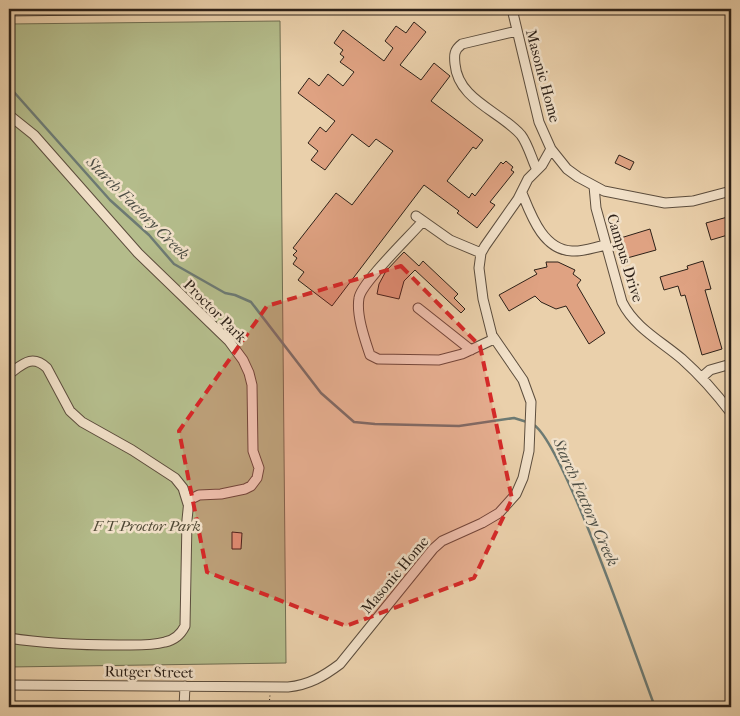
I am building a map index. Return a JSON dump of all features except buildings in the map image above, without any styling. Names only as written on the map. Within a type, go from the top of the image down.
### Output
[{"type":"street","points":[[9,11],[171,9]]},
{"type":"street","name":"Masonic Home","points":[[512,9],[539,122],[551,148],[567,169],[604,191],[665,203],[693,201],[731,192]]},
{"type":"street","points":[[517,31],[462,44],[456,48],[454,54],[455,72],[461,85],[476,100],[511,125],[523,138],[537,170]]},
{"type":"street","name":"Proctor Park","points":[[9,115],[34,136],[138,253],[229,341],[243,360],[252,385],[253,451],[259,468],[257,478],[245,489],[221,494],[199,495],[194,497],[188,504]]},
{"type":"street","points":[[494,339],[462,354],[439,360],[378,359],[370,356],[358,309],[359,296],[420,218],[458,245],[481,253],[522,193],[528,179],[542,165],[551,148]]},
{"type":"street","name":"Campus Drive","points":[[594,186],[596,208],[606,245],[622,302],[629,314],[639,325],[702,377],[731,413]]},
{"type":"street","points":[[522,193],[543,236],[561,250],[573,252],[606,245]]},
{"type":"street","name":"Masonic Home","points":[[288,687],[309,683],[340,664],[433,549],[442,541],[499,513],[516,494],[523,478],[529,451],[531,402],[523,380],[494,339],[482,299],[479,268],[481,253]]},
{"type":"street","points":[[418,308],[471,350]]},
{"type":"street","points":[[9,374],[30,360],[36,360],[42,364],[47,368],[70,411],[82,422],[132,450],[175,478],[183,488],[188,504],[185,626],[182,633],[176,638],[149,645],[89,645],[33,642],[9,638]]},
{"type":"street","points":[[702,377],[710,370],[731,364]]},
{"type":"street","name":"Rutger Street","points":[[9,685],[288,687]]},
{"type":"street","points":[[184,707],[185,686]]},
{"type":"path","points":[[268,707],[270,687]]},
{"type":"highlighted area","points":[[401,266],[480,346],[512,499],[474,578],[346,626],[207,572],[179,431],[267,306]]},
{"type":"green space","name":"F T Proctor Park","points":[[280,21],[286,663],[9,667],[9,24]]},
{"type":"waterway","name":"Starch Factory Creek","points":[[13,91],[110,200],[149,235],[174,264],[225,293],[251,302],[321,393],[354,422],[459,426],[514,418],[527,422]]},
{"type":"waterway","name":"Starch Factory Creek","points":[[532,424],[545,438],[561,467],[579,508],[617,602],[655,707]]}]
